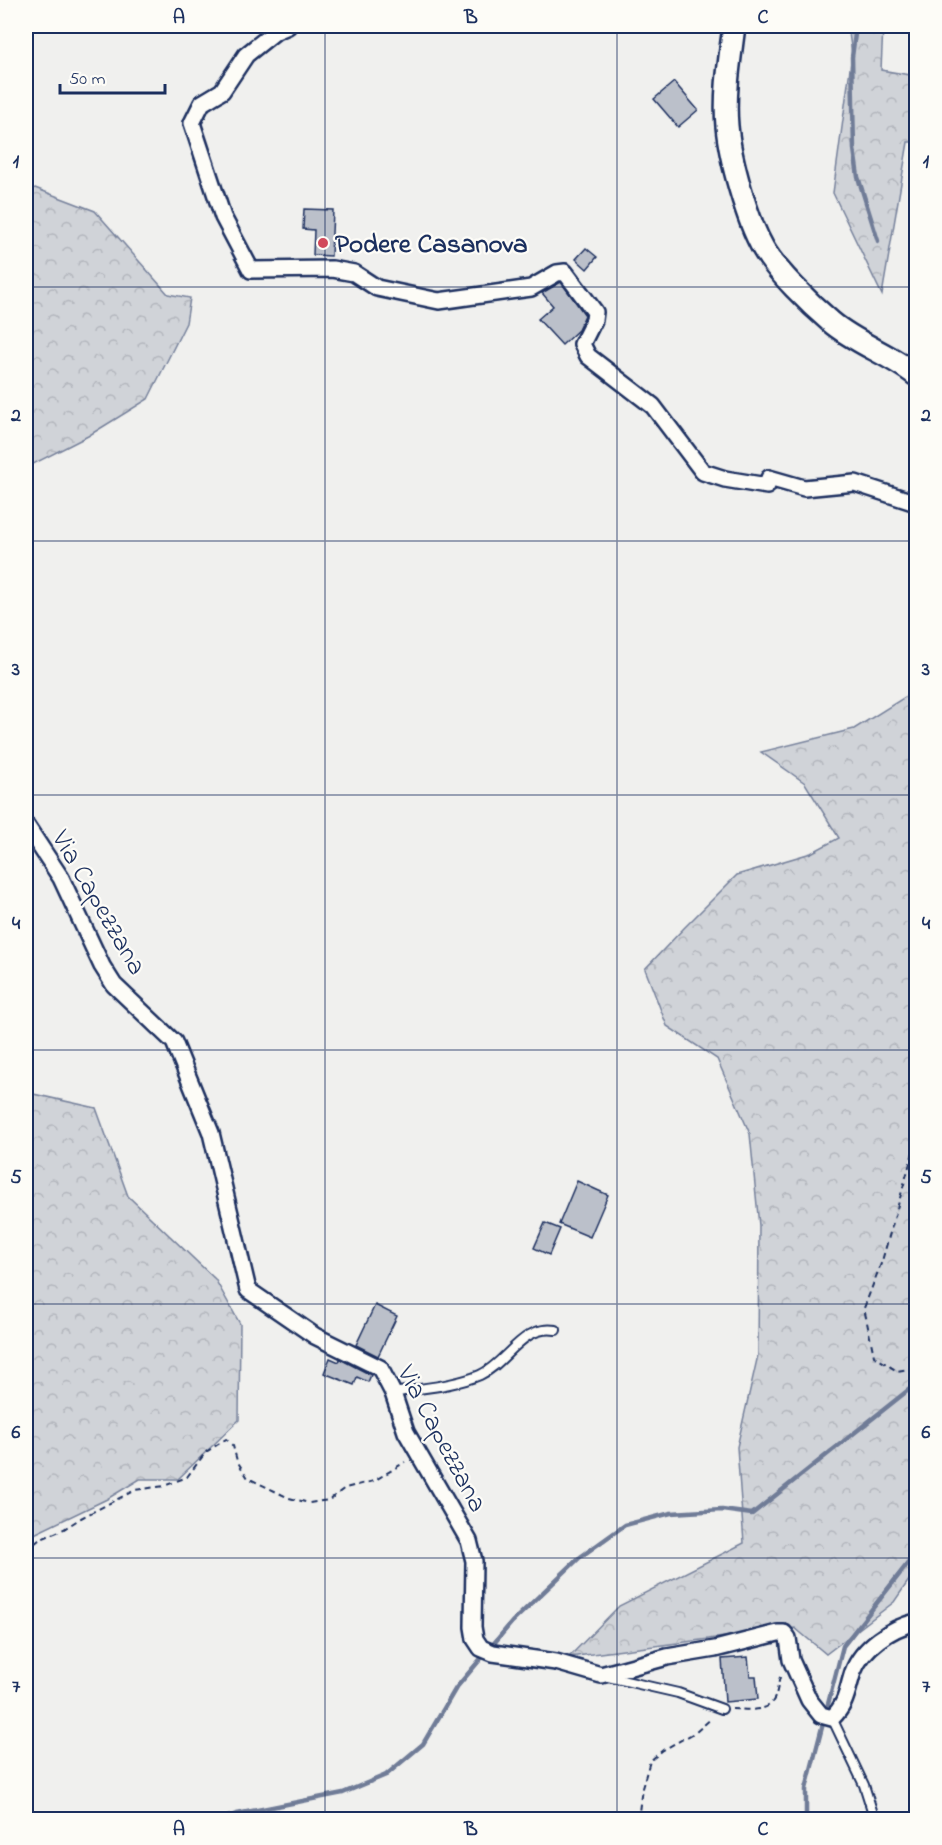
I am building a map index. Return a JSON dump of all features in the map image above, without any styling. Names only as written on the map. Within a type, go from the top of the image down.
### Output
[{"type":"street","points":[[288,26],[276,31],[246,55],[222,91],[202,103],[192,123],[223,217],[251,270],[332,268],[354,273],[377,288],[439,301],[531,288],[557,273],[564,273],[595,312],[594,320],[582,344],[588,356],[653,406],[703,471],[725,479],[767,486],[769,478],[804,488],[855,483],[916,503]]},
{"type":"street","points":[[734,26],[727,126],[738,179],[753,227],[764,250],[780,270],[831,322],[916,375]]},
{"type":"street","name":"Via Capezzana","points":[[26,825],[61,878],[102,966],[114,985],[174,1042],[211,1133],[248,1290],[315,1336],[380,1368],[393,1393],[406,1432],[418,1456],[439,1487],[469,1542],[474,1561],[474,1639],[481,1648],[493,1653],[556,1662],[601,1675]]},
{"type":"street","points":[[601,1675],[666,1657],[715,1649],[784,1633],[788,1638],[791,1660],[809,1700],[821,1715],[832,1718],[841,1709],[854,1671],[866,1651],[887,1635],[916,1622]]},
{"type":"lane","points":[[393,1393],[452,1383],[481,1375],[535,1330],[547,1328],[556,1330]]},
{"type":"lane","points":[[601,1675],[678,1693],[722,1709]]},
{"type":"lane","points":[[832,1718],[864,1785],[875,1820]]},
{"type":"path","points":[[916,1142],[882,1261],[864,1308],[874,1356],[897,1371],[916,1368]]},
{"type":"path","points":[[26,1550],[39,1539],[64,1530],[81,1518],[135,1490],[164,1486],[187,1477],[206,1452],[226,1440],[233,1446],[237,1461],[248,1478],[289,1498],[309,1503],[329,1500],[345,1488],[374,1481],[418,1456]]},
{"type":"path","points":[[638,1820],[642,1788],[650,1761],[663,1750],[696,1732],[722,1709],[769,1707],[775,1699],[783,1667],[791,1660]]},
{"type":"green space","points":[[848,26],[883,26],[881,70],[916,76],[916,142],[908,142],[882,295],[833,193],[852,54]]},
{"type":"green space","points":[[35,188],[95,211],[168,294],[190,298],[186,323],[148,399],[88,436],[31,465],[26,470],[26,192]]},
{"type":"green space","points":[[916,690],[916,1570],[894,1602],[826,1654],[795,1628],[569,1657],[619,1606],[744,1543],[737,1447],[758,1355],[759,1226],[750,1134],[717,1059],[667,1026],[645,969],[737,875],[811,853],[839,838],[805,783],[761,752],[854,729]]},
{"type":"green space","points":[[26,1084],[29,1093],[96,1108],[128,1196],[215,1279],[240,1324],[239,1420],[178,1479],[140,1479],[107,1499],[26,1538]]},
{"type":"building","points":[[674,82],[698,110],[678,127],[654,99]]},
{"type":"building","name":"Podere Casanova","points":[[304,209],[333,210],[331,256],[313,255],[314,230],[303,229]]},
{"type":"building","points":[[586,248],[597,257],[587,269],[576,259]]},
{"type":"building","points":[[561,282],[585,315],[578,330],[562,345],[538,319],[553,306],[542,293]]},
{"type":"building","points":[[577,1181],[608,1195],[590,1237],[559,1224]]},
{"type":"building","points":[[545,1223],[560,1229],[549,1255],[534,1248]]},
{"type":"building","points":[[375,1305],[397,1316],[378,1356],[356,1345]]},
{"type":"building","points":[[330,1358],[339,1362],[340,1359],[371,1375],[368,1382],[357,1377],[354,1385],[324,1373]]},
{"type":"building","points":[[748,1657],[750,1676],[756,1676],[758,1699],[725,1702],[722,1659]]},
{"type":"waterway","points":[[856,26],[852,57],[854,149],[858,177],[878,241]]},
{"type":"waterway","points":[[916,1231],[912,1257],[916,1355]]},
{"type":"waterway","points":[[219,1820],[237,1814],[343,1793],[386,1775],[423,1744],[456,1688],[512,1622],[579,1558],[625,1525],[671,1513],[722,1510],[752,1514],[916,1384]]},
{"type":"waterway","points":[[806,1820],[806,1789],[843,1646],[916,1553]]},
{"type":"place","name":"Podere Casanova","points":[[323,243]]}]
